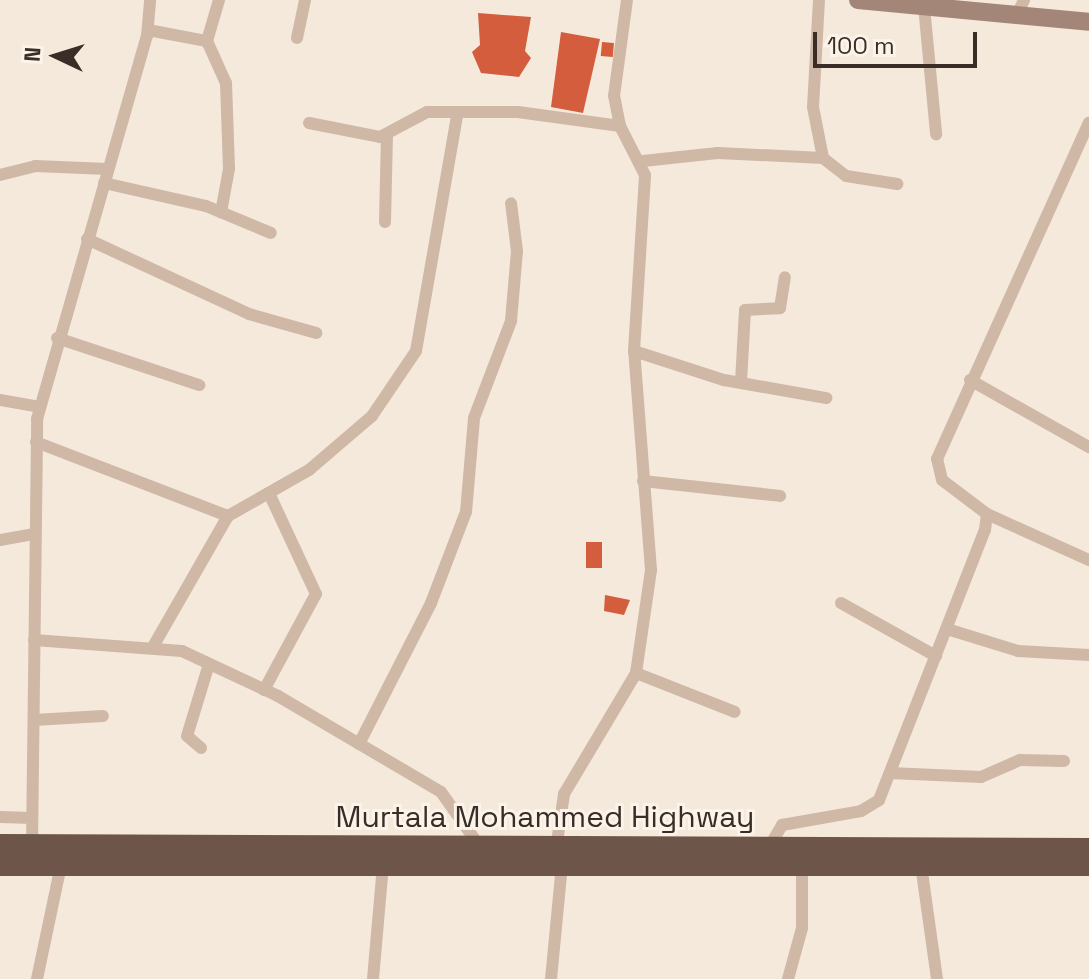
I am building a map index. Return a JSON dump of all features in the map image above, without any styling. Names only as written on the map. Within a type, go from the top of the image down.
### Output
[{"type":"highway","name":"Murtala Mohammed Highway","points":[[0,845],[481,848],[559,857],[802,866],[1089,865]]},
{"type":"highway","name":"Murtala Mohammed Highway","points":[[0,865],[383,865],[769,847],[1089,849]]},
{"type":"main road","points":[[858,0],[1021,8],[1089,22]]},
{"type":"street","points":[[32,845],[34,534],[39,407],[148,30],[150,0]]},
{"type":"street","points":[[219,0],[207,41],[228,91],[221,212]]},
{"type":"street","points":[[297,38],[305,0]]},
{"type":"street","points":[[551,979],[564,794],[636,673],[651,570],[634,351],[643,161],[620,126],[614,96],[627,0]]},
{"type":"street","points":[[819,0],[813,107],[823,158]]},
{"type":"street","points":[[915,4],[936,134]]},
{"type":"street","points":[[148,30],[207,41]]},
{"type":"street","points":[[309,123],[387,136],[427,112],[457,116],[518,112],[620,126]]},
{"type":"street","points":[[154,645],[228,516],[309,470],[372,416],[416,351],[457,116]]},
{"type":"street","points":[[1088,126],[970,380],[937,470],[987,514],[1089,560]]},
{"type":"street","points":[[385,222],[387,136]]},
{"type":"street","points":[[643,161],[718,153],[823,158],[846,176],[897,184]]},
{"type":"street","points":[[0,175],[35,166],[108,169]]},
{"type":"street","points":[[104,183],[221,212],[271,233]]},
{"type":"street","points":[[359,744],[431,603],[466,512],[474,418],[511,321],[517,251],[511,203]]},
{"type":"street","points":[[87,239],[249,314],[316,333]]},
{"type":"street","points":[[741,382],[745,310],[780,308],[785,277]]},
{"type":"street","points":[[57,338],[199,385]]},
{"type":"street","points":[[634,351],[741,382],[826,398]]},
{"type":"street","points":[[970,380],[1089,447]]},
{"type":"street","points":[[0,400],[39,407]]},
{"type":"street","points":[[36,442],[228,516]]},
{"type":"street","points":[[643,481],[780,496]]},
{"type":"street","points":[[264,690],[316,594],[269,493]]},
{"type":"street","points":[[769,847],[782,825],[872,806],[890,773],[947,629],[987,514]]},
{"type":"street","points":[[0,540],[34,534]]},
{"type":"street","points":[[841,603],[936,656]]},
{"type":"street","points":[[947,629],[1018,651],[1089,655]]},
{"type":"street","points":[[34,640],[154,645],[209,664],[264,690],[441,792],[481,848]]},
{"type":"street","points":[[201,748],[187,736],[209,664]]},
{"type":"street","points":[[636,673],[735,712]]},
{"type":"street","points":[[34,720],[103,716]]},
{"type":"street","points":[[890,773],[981,777],[1020,760],[1064,761]]},
{"type":"street","points":[[0,817],[32,818]]},
{"type":"street","points":[[37,979],[61,865]]},
{"type":"street","points":[[373,979],[383,865]]},
{"type":"street","points":[[921,865],[937,979]]},
{"type":"street","points":[[788,979],[802,928],[802,866]]},
{"type":"building","points":[[478,13],[531,17],[525,51],[531,58],[519,77],[481,73],[472,52],[480,45]]},
{"type":"building","points":[[561,32],[600,39],[583,113],[551,107]]},
{"type":"building","points":[[602,42],[614,43],[613,57],[601,56]]},
{"type":"building","points":[[586,542],[602,542],[602,568],[586,568]]},
{"type":"building","points":[[605,595],[630,600],[624,615],[604,611]]}]
